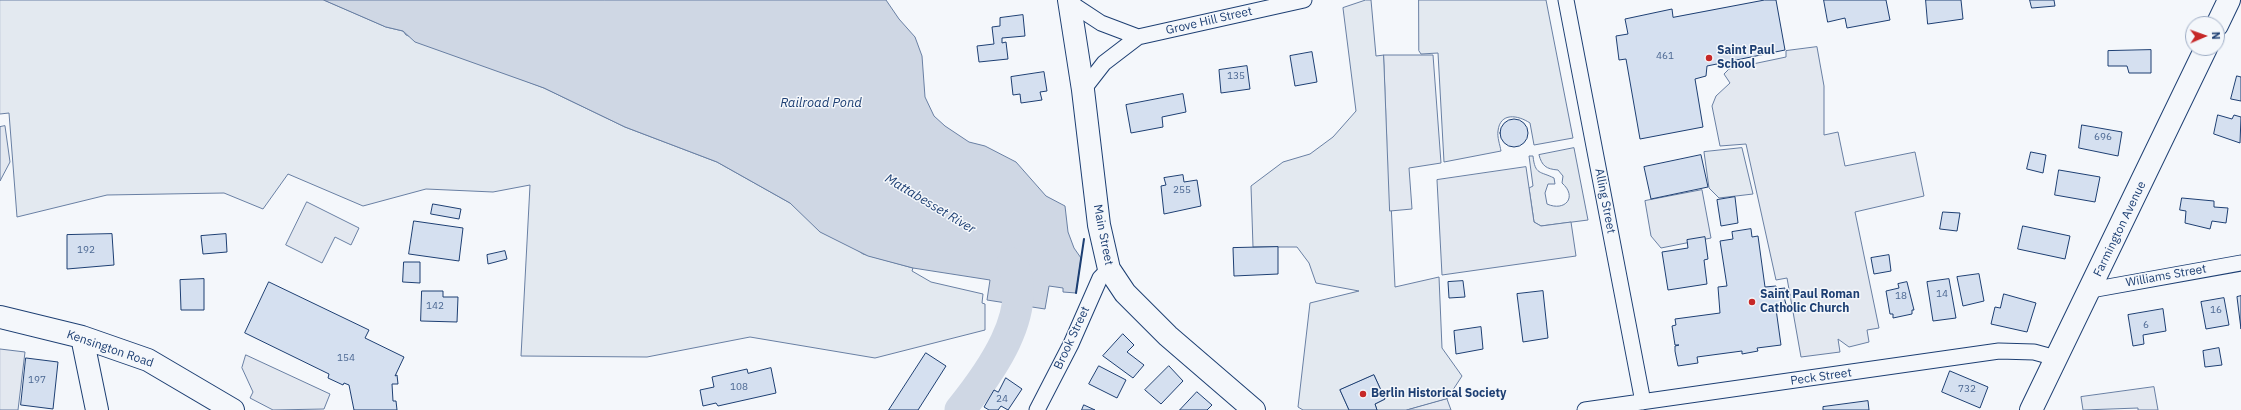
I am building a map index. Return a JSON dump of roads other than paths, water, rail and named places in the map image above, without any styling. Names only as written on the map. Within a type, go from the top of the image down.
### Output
[{"type":"main road","points":[[2221,16],[2229,0]]},
{"type":"main road","name":"Main Street","points":[[1069,1],[1083,90],[1099,225],[1109,269],[1125,293],[1168,336],[1254,410]]},
{"type":"main road","name":"Farmington Avenue","points":[[2031,410],[2091,290],[2202,56]]},
{"type":"main road","name":"Kensington Road","points":[[0,317],[82,337],[148,360],[233,410]]},
{"type":"main road","points":[[82,337],[97,410]]},
{"type":"street","name":"Grove Hill Street","points":[[1083,90],[1104,63],[1138,37],[1304,0]]},
{"type":"street","name":"Alling Street","points":[[1566,0],[1643,402]]},
{"type":"street","points":[[1069,1],[1101,22],[1138,37]]},
{"type":"street","name":"Williams Street","points":[[2091,290],[2241,263]]},
{"type":"street","name":"Brook Street","points":[[1037,410],[1071,344],[1100,278],[1109,269]]},
{"type":"street","name":"Peck Street","points":[[1585,410],[1999,351],[2034,352],[2056,358]]},
{"type":"water","name":"Railroad Pond","points":[[324,0],[886,0],[899,19],[915,37],[922,56],[925,97],[934,116],[945,126],[969,142],[985,146],[1016,162],[1046,196],[1065,206],[1068,232],[1074,248],[1081,258],[1076,293],[1063,292],[1063,288],[1049,286],[1045,309],[987,300],[990,280],[913,268],[868,256],[820,232],[790,203],[717,162],[625,127],[544,88],[415,42],[403,31],[386,27]]},
{"type":"waterway","name":"Mattabesset River","points":[[960,410],[984,379],[995,361],[1006,341],[1013,322],[1018,302],[1018,282],[1012,263]]},
{"type":"place","name":"Saint Paul School","points":[[1709,58]]},
{"type":"place","name":"Saint Paul Roman Catholic Church","points":[[1752,302]]},
{"type":"place","name":"Berlin Historical Society","points":[[1363,394]]}]
